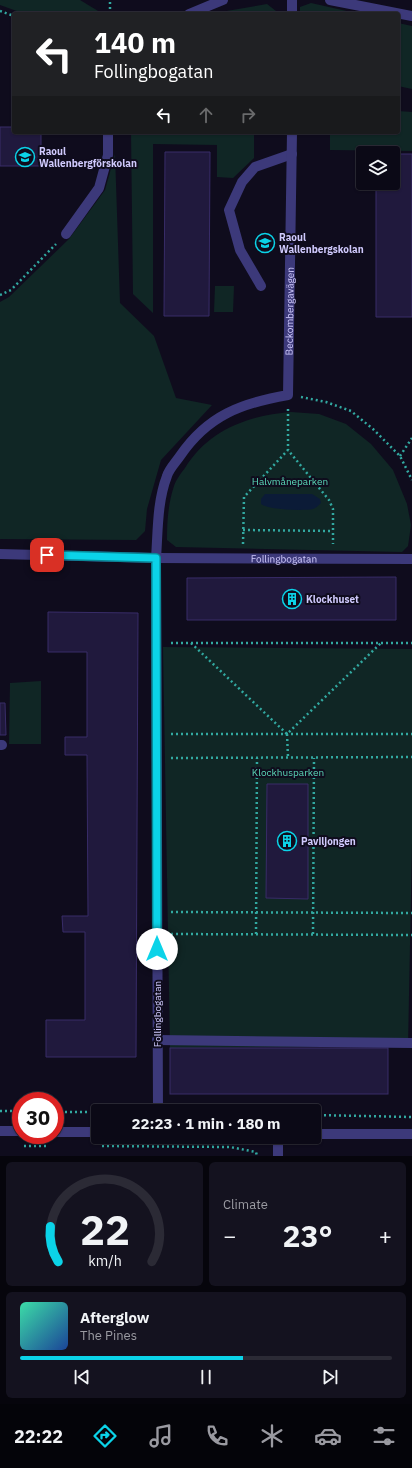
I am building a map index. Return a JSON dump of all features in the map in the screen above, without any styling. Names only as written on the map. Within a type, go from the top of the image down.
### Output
[{"type":"street","points":[[194,12],[223,0]]},
{"type":"street","points":[[292,0],[292,12]]},
{"type":"street","points":[[330,0],[363,3],[397,12]]},
{"type":"street","points":[[400,13],[412,16]]},
{"type":"street","points":[[66,234],[99,188],[108,156],[108,134]]},
{"type":"street","name":"Beckombergavägen","points":[[288,395],[292,134]]},
{"type":"street","points":[[261,286],[240,250],[229,210],[242,182],[255,167],[292,154]]},
{"type":"street","points":[[156,558],[159,510],[167,475],[190,442],[224,413],[254,401],[288,395]]},
{"type":"street","name":"Follingbogatan","points":[[0,554],[156,558],[412,559]]},
{"type":"street","name":"Follingbogatan","points":[[156,558],[158,1104]]},
{"type":"street","points":[[158,1040],[412,1043]]},
{"type":"street","points":[[0,1131],[12,1132]]},
{"type":"street","points":[[64,1132],[91,1132]]},
{"type":"street","points":[[321,1134],[412,1134]]},
{"type":"street","points":[[278,1144],[278,1156]]},
{"type":"path","points":[[110,0],[110,12]]},
{"type":"path","points":[[0,11],[12,15]]},
{"type":"path","points":[[0,295],[11,290],[66,234]]},
{"type":"path","points":[[288,450],[244,497],[243,530],[333,531],[333,509],[329,500],[288,450],[288,395],[326,402],[351,411],[373,429],[400,456],[412,480]]},
{"type":"path","points":[[400,456],[412,438]]},
{"type":"path","points":[[156,643],[412,643]]},
{"type":"path","points":[[190,643],[288,734]]},
{"type":"path","points":[[288,757],[288,734],[380,643]]},
{"type":"path","points":[[157,734],[412,734]]},
{"type":"path","points":[[157,758],[412,757]]},
{"type":"path","points":[[256,934],[257,758]]},
{"type":"path","points":[[314,758],[314,934]]},
{"type":"path","points":[[157,912],[412,913]]},
{"type":"path","points":[[157,934],[412,934]]},
{"type":"path","points":[[0,1112],[12,1112]]},
{"type":"path","points":[[64,1112],[91,1112]]},
{"type":"path","points":[[321,1115],[412,1117]]},
{"type":"path","points":[[16,1146],[56,1146]]},
{"type":"path","points":[[96,1146],[230,1147],[256,1152],[257,1156]]},
{"type":"green space","points":[[0,0],[80,0],[100,12],[19,12],[0,5]]},
{"type":"green space","points":[[311,3],[351,12],[300,12],[300,7]]},
{"type":"green space","points":[[267,4],[276,11],[276,12],[221,12]]},
{"type":"green space","points":[[400,23],[412,26],[412,89],[400,86]]},
{"type":"green space","points":[[400,111],[412,112],[412,151],[400,151],[400,146],[356,146],[356,150],[330,150],[330,134],[400,134]]},
{"type":"green space","points":[[131,134],[254,134],[254,158],[233,178],[217,177],[217,145],[153,144],[153,313],[133,294]]},
{"type":"green space","points":[[115,154],[120,303],[154,336],[176,398],[212,405],[161,460],[147,509],[145,531],[136,540],[0,539],[0,302],[9,297],[69,239],[105,190]]},
{"type":"green space","points":[[215,286],[234,286],[233,312],[214,312]]},
{"type":"green space","name":"Halvmåneparken","points":[[291,412],[319,414],[346,424],[371,444],[393,470],[407,504],[411,525],[408,546],[402,552],[176,547],[167,540],[168,513],[174,486],[194,455],[218,434],[231,427],[260,417]]},
{"type":"green space","name":"Klockhusparken","points":[[163,647],[412,649],[412,843],[408,1046],[170,1048]]},
{"type":"green space","points":[[41,681],[41,744],[9,744],[10,683]]},
{"type":"water","points":[[265,494],[312,494],[320,499],[321,503],[315,508],[308,510],[271,508],[261,504],[261,499]]},
{"type":"building","name":"Raoul Wallenbergförskolan","points":[[0,127],[12,127],[12,134],[41,134],[41,166],[0,166]]},
{"type":"building","points":[[165,152],[210,152],[209,316],[164,316]]},
{"type":"building","name":"Raoul Wallenbergskolan","points":[[400,154],[412,154],[412,317],[376,317],[376,190],[400,190]]},
{"type":"building","name":"Klockhuset","points":[[396,577],[396,620],[187,620],[187,578]]},
{"type":"building","points":[[48,612],[138,613],[136,1057],[46,1057],[46,1020],[85,1020],[85,932],[63,932],[62,916],[88,916],[87,755],[65,755],[65,737],[87,737],[87,652],[48,652]]},
{"type":"building","points":[[0,703],[5,703],[6,735],[0,735]]},
{"type":"building","name":"Paviljongen","points":[[267,784],[308,784],[308,899],[266,898]]},
{"type":"building","points":[[170,1048],[388,1048],[388,1094],[170,1094]]},
{"type":"place","name":"Raoul Wallenbergförskolan","points":[[25,157]]},
{"type":"place","name":"Raoul Wallenbergskolan","points":[[265,243]]},
{"type":"place","name":"Klockhuset","points":[[292,599]]},
{"type":"place","name":"Paviljongen","points":[[287,841]]},
{"type":"route","points":[[47,555],[156,558],[157,949]]}]
